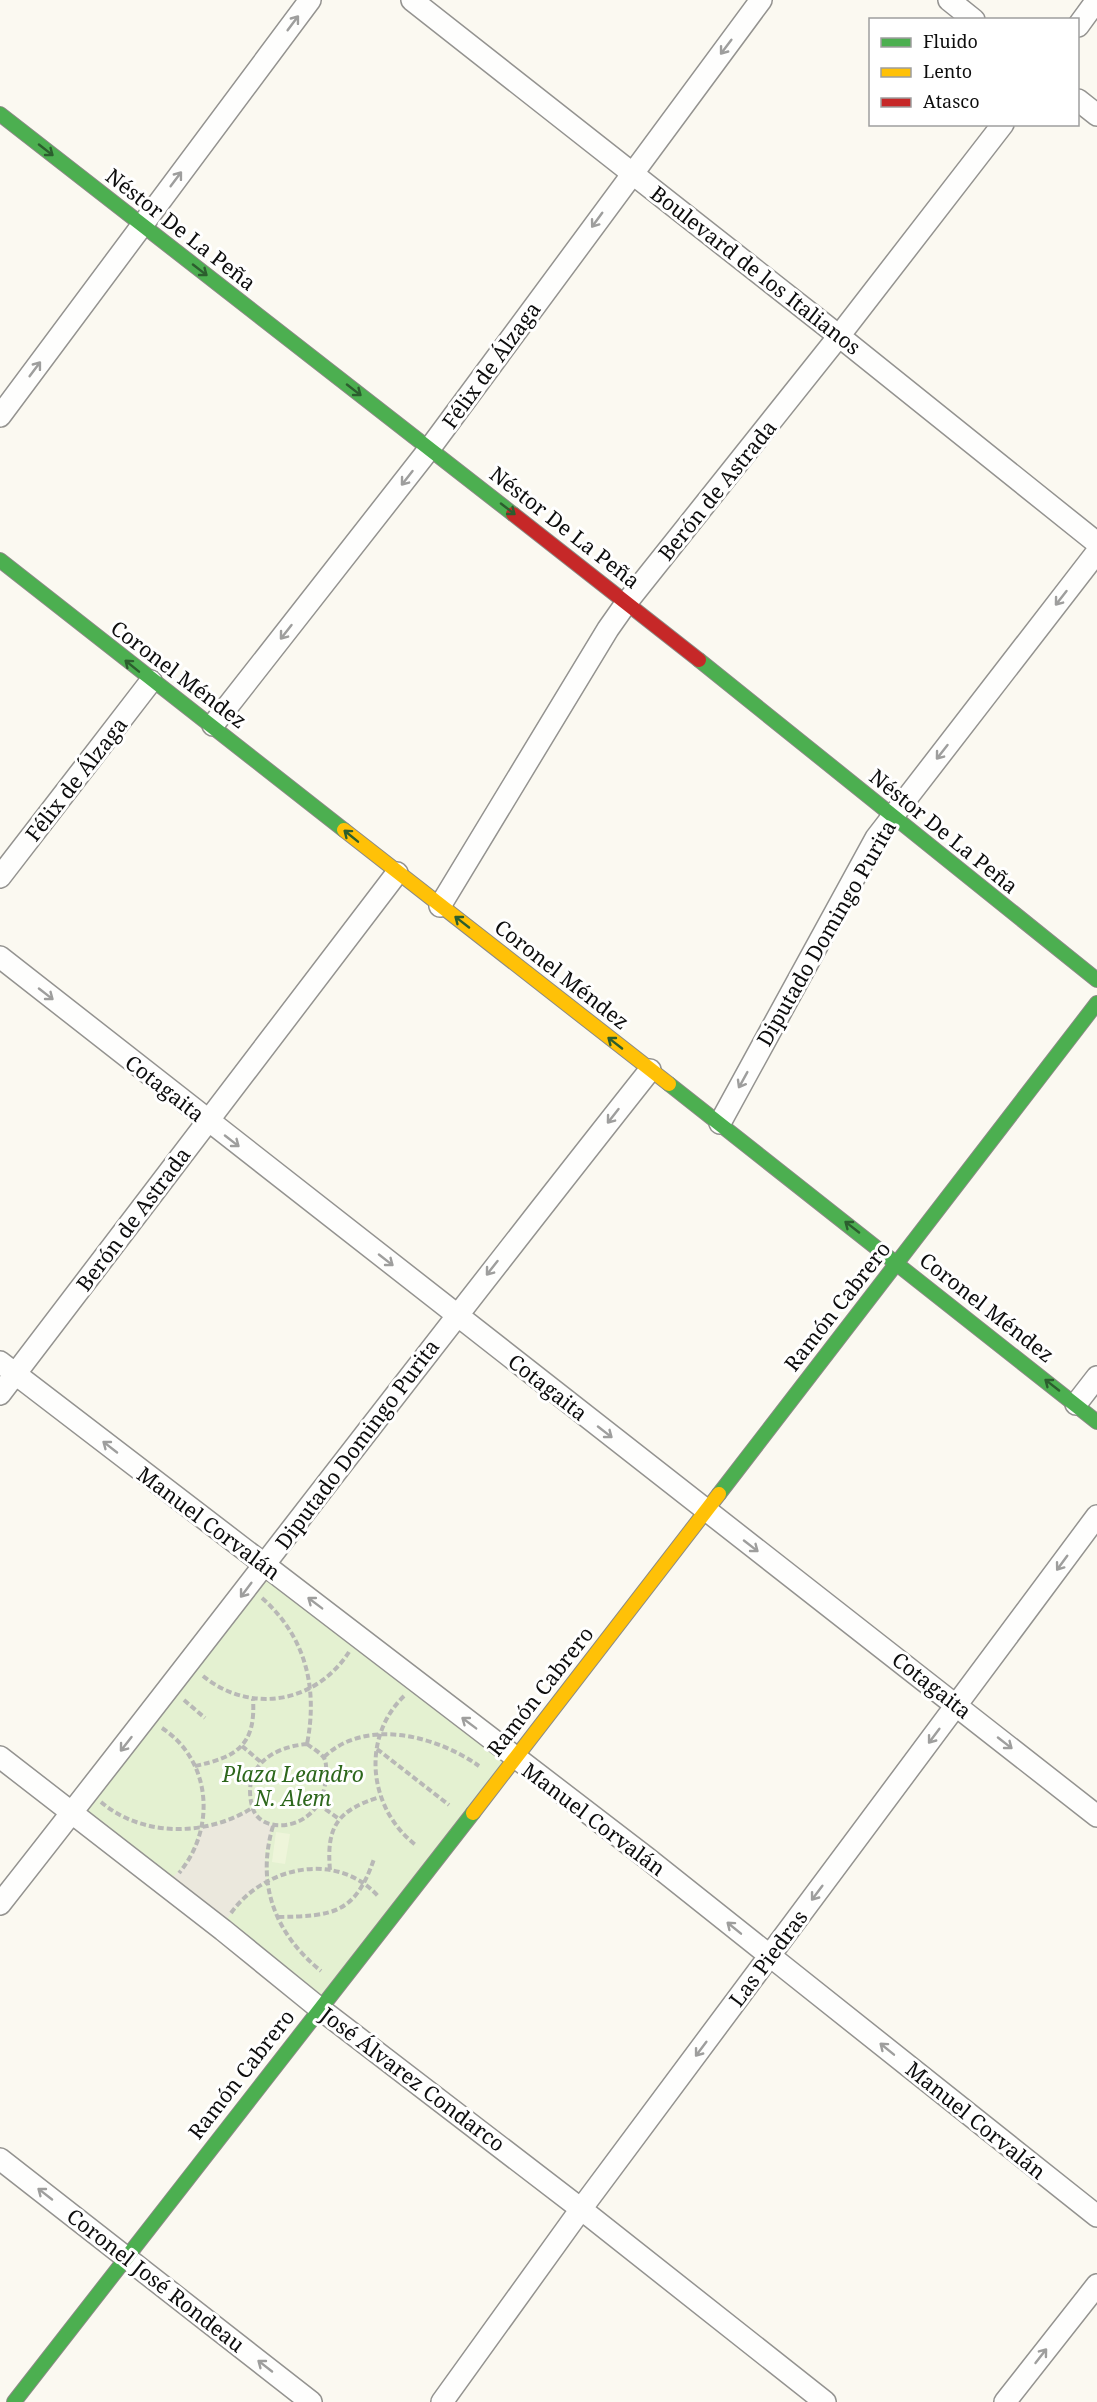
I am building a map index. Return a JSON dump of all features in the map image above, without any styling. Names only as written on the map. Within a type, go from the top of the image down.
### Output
[{"type":"street","points":[[0,416],[310,0]]},
{"type":"street","name":"Boulevard de los Italianos","points":[[412,0],[839,336],[1097,543]]},
{"type":"street","name":"Félix de Álzaga","points":[[213,725],[430,448],[761,0]]},
{"type":"street","points":[[949,0],[972,18]]},
{"type":"street","points":[[1079,23],[1097,0]]},
{"type":"street","points":[[1079,102],[1097,115]]},
{"type":"street","name":"Néstor De La Peña","points":[[0,114],[627,602],[891,817],[1097,980]]},
{"type":"street","name":"Berón de Astrada","points":[[440,906],[608,629],[627,602],[839,336],[1001,126]]},
{"type":"street","name":"Diputado Domingo Purita","points":[[720,1123],[876,838],[1097,552]]},
{"type":"street","name":"Coronel Méndez","points":[[0,560],[152,681],[213,725],[397,873],[720,1123],[1097,1422]]},
{"type":"street","name":"Félix de Álzaga","points":[[0,877],[152,681]]},
{"type":"street","name":"Berón de Astrada","points":[[0,1394],[8,1368],[207,1122],[397,873]]},
{"type":"street","name":"Cotagaita","points":[[0,957],[207,1122],[1097,1816]]},
{"type":"street","name":"Ramón Cabrero","points":[[14,2402],[340,1980],[515,1759],[1097,1004]]},
{"type":"street","name":"Diputado Domingo Purita","points":[[0,1904],[245,1591],[455,1315],[650,1070]]},
{"type":"street","name":"Manuel Corvalán","points":[[8,1368],[359,1637],[418,1685],[647,1858],[1097,2216]]},
{"type":"street","points":[[1076,1404],[1097,1377]]},
{"type":"street","name":"Las Piedras","points":[[442,2402],[581,2209],[1097,1516]]},
{"type":"street","name":"José Álvarez Condarco","points":[[0,1757],[825,2402]]},
{"type":"street","name":"Coronel José Rondeau","points":[[0,2158],[311,2402]]},
{"type":"street","points":[[1005,2402],[1097,2285]]},
{"type":"path","points":[[245,1591],[262,1598],[288,1625],[305,1661],[311,1688],[311,1721],[307,1744]]},
{"type":"path","points":[[190,1662],[214,1684],[227,1692],[253,1699],[291,1697],[311,1688],[332,1674],[359,1637]]},
{"type":"path","points":[[418,1685],[392,1709],[379,1736],[375,1771],[380,1797],[389,1816],[398,1829],[434,1860]]},
{"type":"path","points":[[170,1688],[205,1718]]},
{"type":"path","points":[[195,1766],[218,1761],[235,1753],[242,1746],[248,1739],[254,1720],[253,1699]]},
{"type":"path","points":[[146,1718],[179,1741],[195,1766],[204,1799],[202,1828],[189,1860],[179,1873],[164,1884]]},
{"type":"path","points":[[324,1757],[334,1748],[351,1741],[379,1736],[410,1737],[429,1741],[466,1757],[498,1780]]},
{"type":"path","points":[[307,1744],[324,1757],[326,1778],[318,1804],[306,1818],[273,1826],[261,1820],[252,1808],[253,1782],[268,1754],[281,1748],[307,1744]]},
{"type":"path","points":[[242,1746],[262,1763]]},
{"type":"path","points":[[376,1749],[466,1819]]},
{"type":"path","points":[[89,1791],[108,1807],[144,1824],[184,1829],[202,1828],[222,1823],[252,1808]]},
{"type":"path","points":[[330,1870],[328,1846],[333,1827],[345,1812],[380,1797]]},
{"type":"path","points":[[318,1804],[339,1819]]},
{"type":"path","points":[[273,1826],[265,1851],[266,1881],[278,1917],[295,1946],[308,1960],[340,1980]]},
{"type":"path","points":[[278,1917],[330,1912],[345,1906],[365,1885],[374,1859]]},
{"type":"path","points":[[223,1930],[226,1920],[243,1898],[266,1881],[298,1869],[330,1870],[365,1885],[394,1913]]},
{"type":"green space","name":"Plaza Leandro N. Alem","points":[[264,1566],[515,1759],[319,2008],[72,1812]]},
{"type":"green space","points":[[276,1832],[290,1834],[285,1864],[272,1862]]},
{"type":"shaded area","points":[[252,1808],[261,1820],[273,1826],[265,1851],[266,1881],[243,1898],[226,1920],[172,1878],[190,1860],[202,1828],[222,1823]]},
{"type":"traffic: fast","points":[[0,114],[513,514]]},
{"type":"traffic: fast","points":[[0,560],[344,830]]},
{"type":"traffic: fast","points":[[699,660],[1097,980]]},
{"type":"traffic: fast","points":[[719,1494],[1097,1003]]},
{"type":"traffic: fast","points":[[669,1084],[1097,1422]]},
{"type":"traffic: fast","points":[[14,2402],[473,1813]]},
{"type":"traffic: slow","points":[[344,830],[669,1084]]},
{"type":"traffic: slow","points":[[473,1813],[719,1494]]},
{"type":"traffic: jam","points":[[513,514],[699,660]]}]
